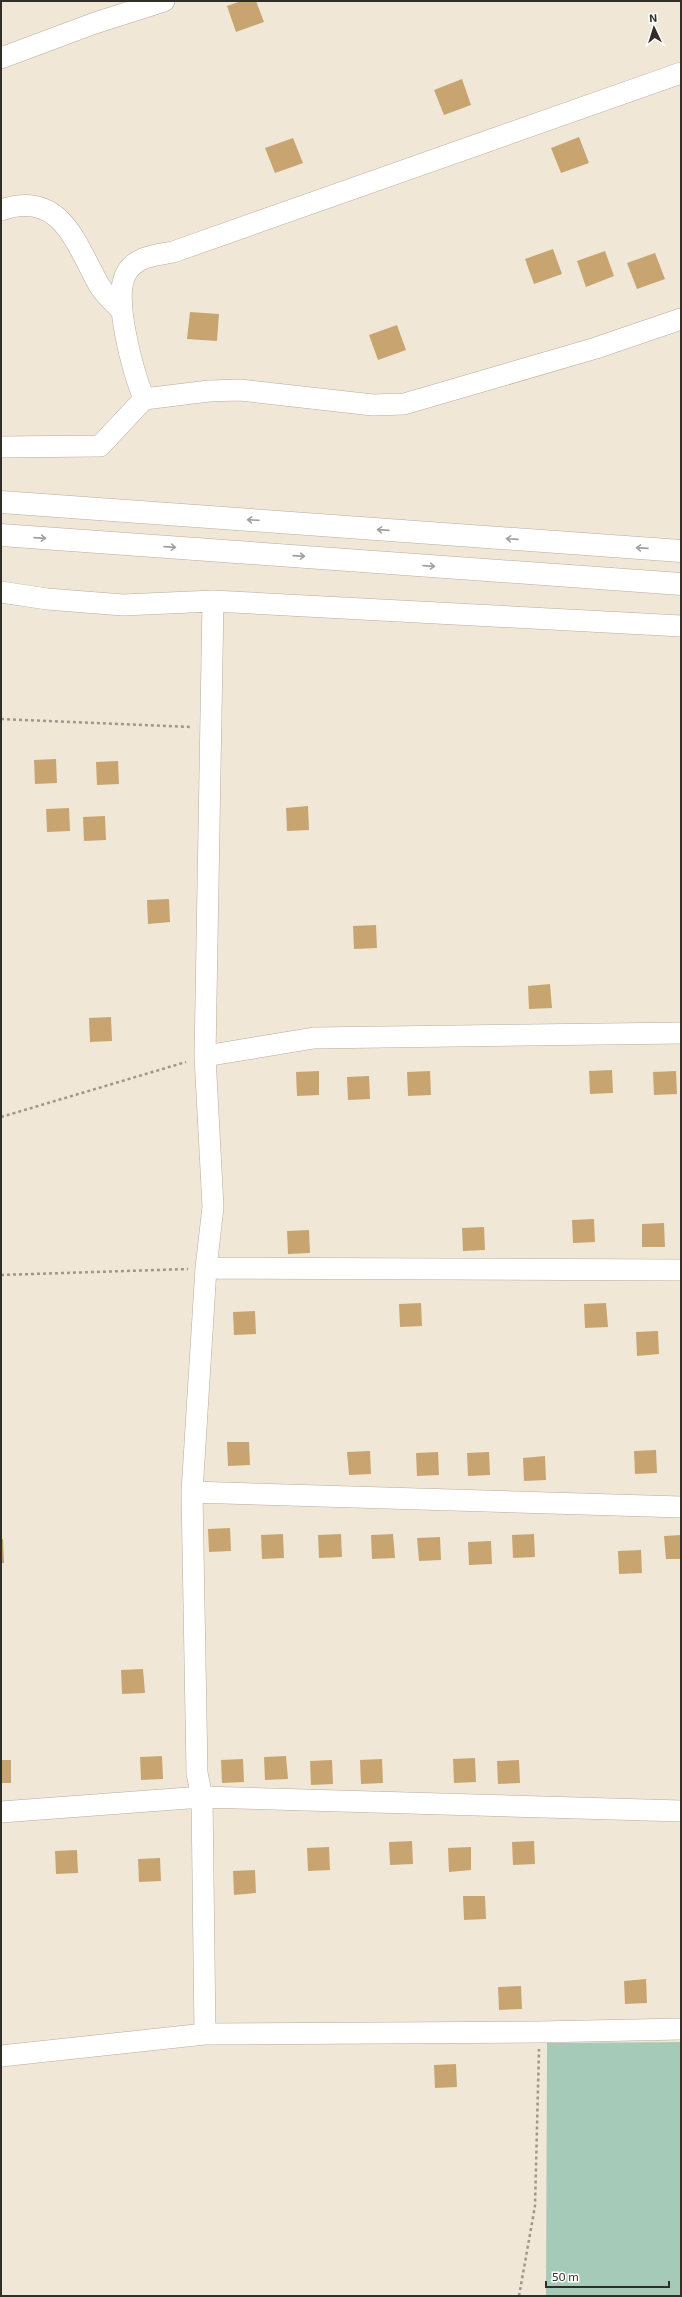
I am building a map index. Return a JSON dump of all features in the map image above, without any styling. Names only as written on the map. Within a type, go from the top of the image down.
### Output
[{"type":"highway","points":[[1,502],[681,551]]},
{"type":"highway","points":[[1,535],[681,584]]},
{"type":"street","points":[[1,58],[95,23],[164,1]]},
{"type":"street","points":[[144,399],[137,381],[121,310],[121,288],[127,272],[144,258],[173,252],[681,73]]},
{"type":"street","points":[[1,210],[9,207],[36,205],[59,217],[84,254],[99,287],[121,310]]},
{"type":"street","points":[[1,447],[100,446],[144,399],[209,391],[240,390],[373,405],[404,404],[596,348],[681,319]]},
{"type":"street","points":[[1,592],[47,599],[123,605],[213,601],[681,626]]},
{"type":"street","points":[[205,2034],[202,1797],[197,1773],[192,1492],[206,1268],[213,1207],[205,1056],[212,727],[213,601]]},
{"type":"street","points":[[205,1056],[314,1038],[681,1033]]},
{"type":"street","points":[[206,1268],[681,1270]]},
{"type":"street","points":[[192,1492],[681,1506]]},
{"type":"street","points":[[1,1812],[202,1797],[681,1811]]},
{"type":"street","points":[[1,2056],[205,2034],[540,2032],[681,2029]]},
{"type":"path","points":[[1,719],[212,727]]},
{"type":"path","points":[[1,1117],[205,1056]]},
{"type":"path","points":[[1,1275],[206,1268]]},
{"type":"path","points":[[519,2296],[535,2206],[540,2032]]},
{"type":"green space","points":[[681,2042],[681,2296],[546,2296],[547,2043]]},
{"type":"building","points":[[241,1],[256,1],[264,22],[236,32],[227,6]]},
{"type":"building","points":[[462,79],[471,105],[444,115],[434,90]]},
{"type":"building","points":[[579,137],[589,163],[561,173],[551,148]]},
{"type":"building","points":[[293,138],[303,163],[275,173],[265,148]]},
{"type":"building","points":[[553,249],[562,274],[534,284],[525,259]]},
{"type":"building","points":[[605,251],[614,276],[586,287],[577,261]]},
{"type":"building","points":[[655,253],[665,279],[637,289],[627,263]]},
{"type":"building","points":[[190,312],[219,314],[217,341],[187,339]]},
{"type":"building","points":[[397,325],[406,350],[378,360],[369,335]]},
{"type":"building","points":[[56,759],[57,783],[35,784],[34,760]]},
{"type":"building","points":[[118,761],[119,784],[97,785],[96,762]]},
{"type":"building","points":[[308,806],[309,830],[287,831],[286,808]]},
{"type":"building","points":[[69,808],[70,831],[47,832],[46,809]]},
{"type":"building","points":[[105,816],[106,840],[84,841],[83,817]]},
{"type":"building","points":[[169,899],[170,922],[148,924],[147,900]]},
{"type":"building","points":[[376,925],[377,948],[354,949],[353,926]]},
{"type":"building","points":[[550,984],[552,1008],[529,1009],[528,986]]},
{"type":"building","points":[[111,1017],[112,1041],[90,1042],[89,1018]]},
{"type":"building","points":[[612,1070],[613,1093],[590,1094],[589,1071]]},
{"type":"building","points":[[319,1071],[319,1095],[297,1096],[296,1072]]},
{"type":"building","points":[[430,1071],[431,1095],[408,1096],[407,1072]]},
{"type":"building","points":[[676,1071],[677,1094],[654,1095],[653,1072]]},
{"type":"building","points":[[369,1076],[370,1099],[348,1100],[347,1077]]},
{"type":"building","points":[[594,1219],[595,1242],[573,1243],[572,1220]]},
{"type":"building","points":[[664,1223],[665,1247],[642,1247],[642,1224]]},
{"type":"building","points":[[484,1227],[485,1250],[463,1251],[462,1228]]},
{"type":"building","points":[[309,1230],[310,1253],[288,1254],[287,1231]]},
{"type":"building","points":[[421,1303],[422,1326],[400,1327],[399,1304]]},
{"type":"building","points":[[606,1303],[608,1327],[585,1328],[584,1304]]},
{"type":"building","points":[[255,1311],[256,1334],[234,1335],[233,1312]]},
{"type":"building","points":[[658,1331],[659,1354],[637,1356],[636,1332]]},
{"type":"building","points":[[227,1442],[249,1442],[250,1465],[228,1466]]},
{"type":"building","points":[[656,1450],[657,1473],[635,1474],[634,1451]]},
{"type":"building","points":[[370,1451],[371,1474],[349,1475],[347,1452]]},
{"type":"building","points":[[438,1452],[439,1475],[417,1476],[416,1453]]},
{"type":"building","points":[[489,1452],[490,1475],[468,1476],[467,1453]]},
{"type":"building","points":[[545,1456],[546,1480],[524,1481],[523,1458]]},
{"type":"building","points":[[230,1528],[231,1551],[209,1552],[208,1529]]},
{"type":"building","points":[[283,1534],[284,1558],[262,1559],[261,1535]]},
{"type":"building","points":[[341,1534],[342,1557],[319,1558],[318,1535]]},
{"type":"building","points":[[393,1534],[395,1558],[372,1559],[371,1535]]},
{"type":"building","points":[[534,1534],[535,1557],[513,1558],[512,1535]]},
{"type":"building","points":[[681,1535],[681,1559],[666,1559],[664,1536]]},
{"type":"building","points":[[440,1537],[441,1560],[419,1561],[417,1538]]},
{"type":"building","points":[[1,1539],[3,1539],[4,1563],[1,1563]]},
{"type":"building","points":[[491,1541],[492,1564],[469,1565],[468,1542]]},
{"type":"building","points":[[641,1550],[642,1573],[619,1574],[618,1551]]},
{"type":"building","points":[[143,1669],[145,1693],[122,1694],[121,1670]]},
{"type":"building","points":[[162,1756],[163,1779],[141,1780],[140,1757]]},
{"type":"building","points":[[286,1756],[288,1779],[265,1780],[264,1757]]},
{"type":"building","points":[[475,1758],[476,1782],[454,1783],[453,1759]]},
{"type":"building","points":[[243,1759],[244,1782],[222,1783],[221,1760]]},
{"type":"building","points":[[382,1759],[383,1783],[361,1784],[360,1760]]},
{"type":"building","points":[[1,1760],[11,1760],[11,1783],[1,1783]]},
{"type":"building","points":[[332,1760],[333,1784],[311,1785],[310,1761]]},
{"type":"building","points":[[519,1760],[520,1783],[498,1784],[497,1761]]},
{"type":"building","points":[[412,1841],[413,1864],[390,1865],[389,1842]]},
{"type":"building","points":[[534,1841],[535,1864],[513,1865],[512,1842]]},
{"type":"building","points":[[329,1847],[330,1870],[308,1871],[307,1848]]},
{"type":"building","points":[[471,1847],[471,1870],[449,1872],[448,1848]]},
{"type":"building","points":[[77,1850],[78,1873],[56,1874],[55,1851]]},
{"type":"building","points":[[160,1858],[161,1881],[139,1882],[138,1859]]},
{"type":"building","points":[[255,1870],[256,1893],[234,1895],[233,1871]]},
{"type":"building","points":[[463,1896],[485,1896],[486,1919],[464,1920]]},
{"type":"building","points":[[646,1979],[647,2003],[625,2004],[624,1981]]},
{"type":"building","points":[[521,1986],[522,2009],[499,2010],[498,1987]]},
{"type":"building","points":[[456,2064],[457,2087],[435,2088],[434,2065]]}]
